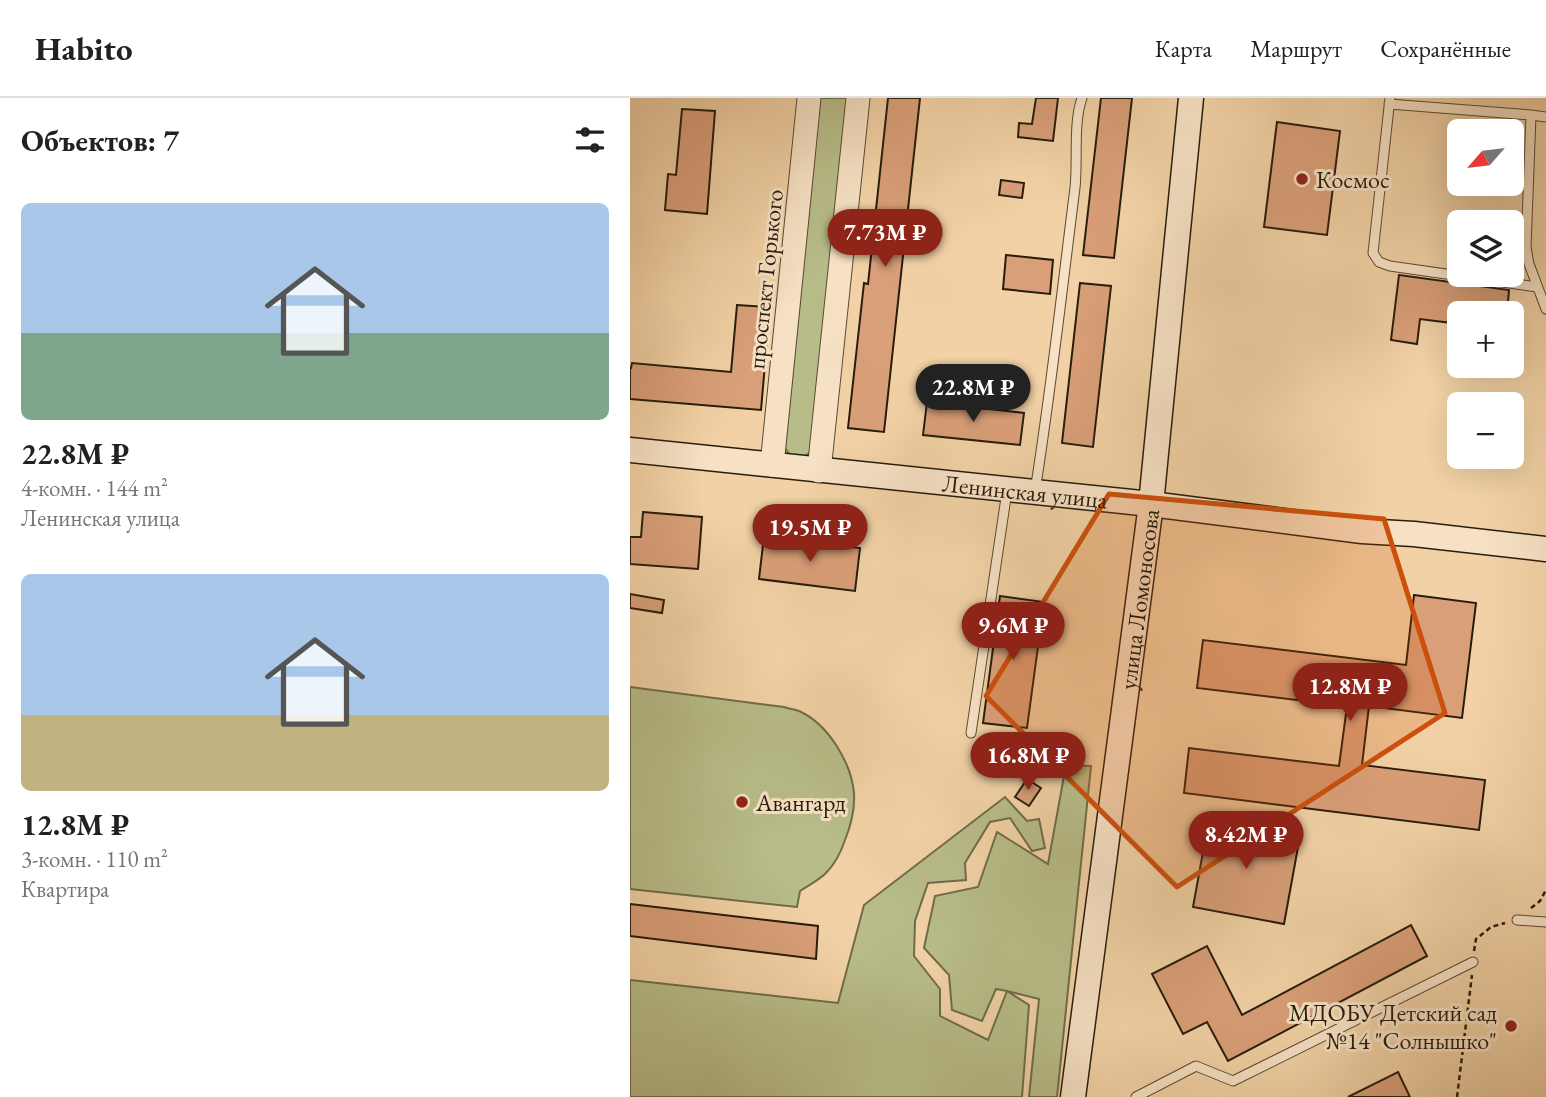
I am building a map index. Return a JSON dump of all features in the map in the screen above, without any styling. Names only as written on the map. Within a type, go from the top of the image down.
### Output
[{"type":"main road","name":"улица Ломоносова","points":[[1073,1097],[1151,504],[1191,98]]},
{"type":"main road","name":"Ленинская улица","points":[[630,450],[1151,504],[1362,531],[1546,549]]},
{"type":"street","name":"проспект Горького","points":[[772,465],[809,98]]},
{"type":"street","points":[[819,471],[858,98]]},
{"type":"lane","points":[[1035,493],[1075,191],[1078,113],[1082,98]]},
{"type":"lane","points":[[1537,288],[1390,266],[1379,262],[1373,253],[1389,101],[1546,117]]},
{"type":"lane","points":[[1531,115],[1526,247],[1529,264],[1546,309]]},
{"type":"lane","points":[[971,733],[1007,490]]},
{"type":"lane","points":[[1517,920],[1546,922]]},
{"type":"lane","points":[[1136,1097],[1196,1066],[1233,1081],[1473,962]]},
{"type":"path","points":[[1457,1097],[1476,939],[1491,927],[1517,920],[1540,901],[1546,890]]},
{"type":"highlighted area","points":[[1109,494],[1384,519],[1445,713],[1177,887],[986,696]]},
{"type":"green space","points":[[820,98],[850,98],[812,451],[801,459],[792,458],[785,448]]},
{"type":"green space","name":"Авангард","points":[[630,687],[784,707],[810,717],[828,734],[843,757],[852,781],[852,817],[835,862],[823,876],[800,891],[797,907],[630,889]]},
{"type":"green space","points":[[1066,765],[1091,766],[1057,1097],[1029,1097],[1039,999],[996,989],[982,1021],[952,1010],[949,975],[924,948],[935,896],[978,887],[997,832],[1048,864]]},
{"type":"green space","points":[[1005,797],[1027,821],[1039,819],[1045,848],[1032,851],[1010,818],[990,822],[965,863],[966,880],[928,883],[915,921],[914,956],[940,989],[940,1016],[988,1040],[1007,991],[1029,1005],[1022,1097],[630,1097],[630,980],[838,1003],[864,905]]},
{"type":"building","points":[[888,98],[920,98],[884,432],[848,428],[864,283],[868,284]]},
{"type":"building","points":[[1036,98],[1058,98],[1053,141],[1018,137],[1019,123],[1032,124]]},
{"type":"building","points":[[1101,98],[1132,98],[1114,258],[1083,255]]},
{"type":"building","points":[[682,109],[715,111],[707,214],[665,210],[668,174],[676,175]]},
{"type":"building","name":"Космос","points":[[1277,122],[1340,131],[1327,235],[1264,227]]},
{"type":"building","points":[[1001,180],[1024,183],[1022,198],[999,195]]},
{"type":"building","points":[[1006,255],[1053,260],[1050,294],[1003,289]]},
{"type":"building","points":[[1399,275],[1447,282],[1447,287],[1509,290],[1508,301],[1447,301],[1447,322],[1420,319],[1417,344],[1391,340]]},
{"type":"building","points":[[1080,283],[1111,286],[1093,447],[1062,443]]},
{"type":"building","points":[[737,305],[770,307],[761,410],[630,399],[632,363],[731,372]]},
{"type":"building","points":[[927,402],[1024,413],[1020,445],[923,435]]},
{"type":"building","points":[[643,512],[702,517],[698,569],[630,564],[630,537],[641,537]]},
{"type":"building","points":[[764,536],[860,548],[855,591],[759,579]]},
{"type":"building","points":[[630,594],[664,600],[662,613],[630,608]]},
{"type":"building","points":[[1414,595],[1476,603],[1462,718],[1369,706],[1362,765],[1485,780],[1479,830],[1184,793],[1189,748],[1339,766],[1347,706],[1197,688],[1203,640],[1406,665]]},
{"type":"building","points":[[1000,596],[1044,602],[1027,728],[983,723]]},
{"type":"building","points":[[1027,779],[1041,788],[1029,806],[1015,797]]},
{"type":"building","points":[[1209,819],[1300,836],[1284,924],[1193,907]]},
{"type":"building","points":[[630,904],[818,926],[816,959],[630,936]]},
{"type":"building","points":[[1411,925],[1427,956],[1228,1061],[1207,1022],[1183,1034],[1152,974],[1207,946],[1242,1015]]},
{"type":"building","points":[[1398,1072],[1410,1097],[1348,1097]]},
{"type":"place","name":"Космос","points":[[1302,179]]},
{"type":"place","name":"Авангард","points":[[742,802]]},
{"type":"place","name":"МДОБУ Детский сад №14 \"Солнышко\"","points":[[1511,1026]]}]
